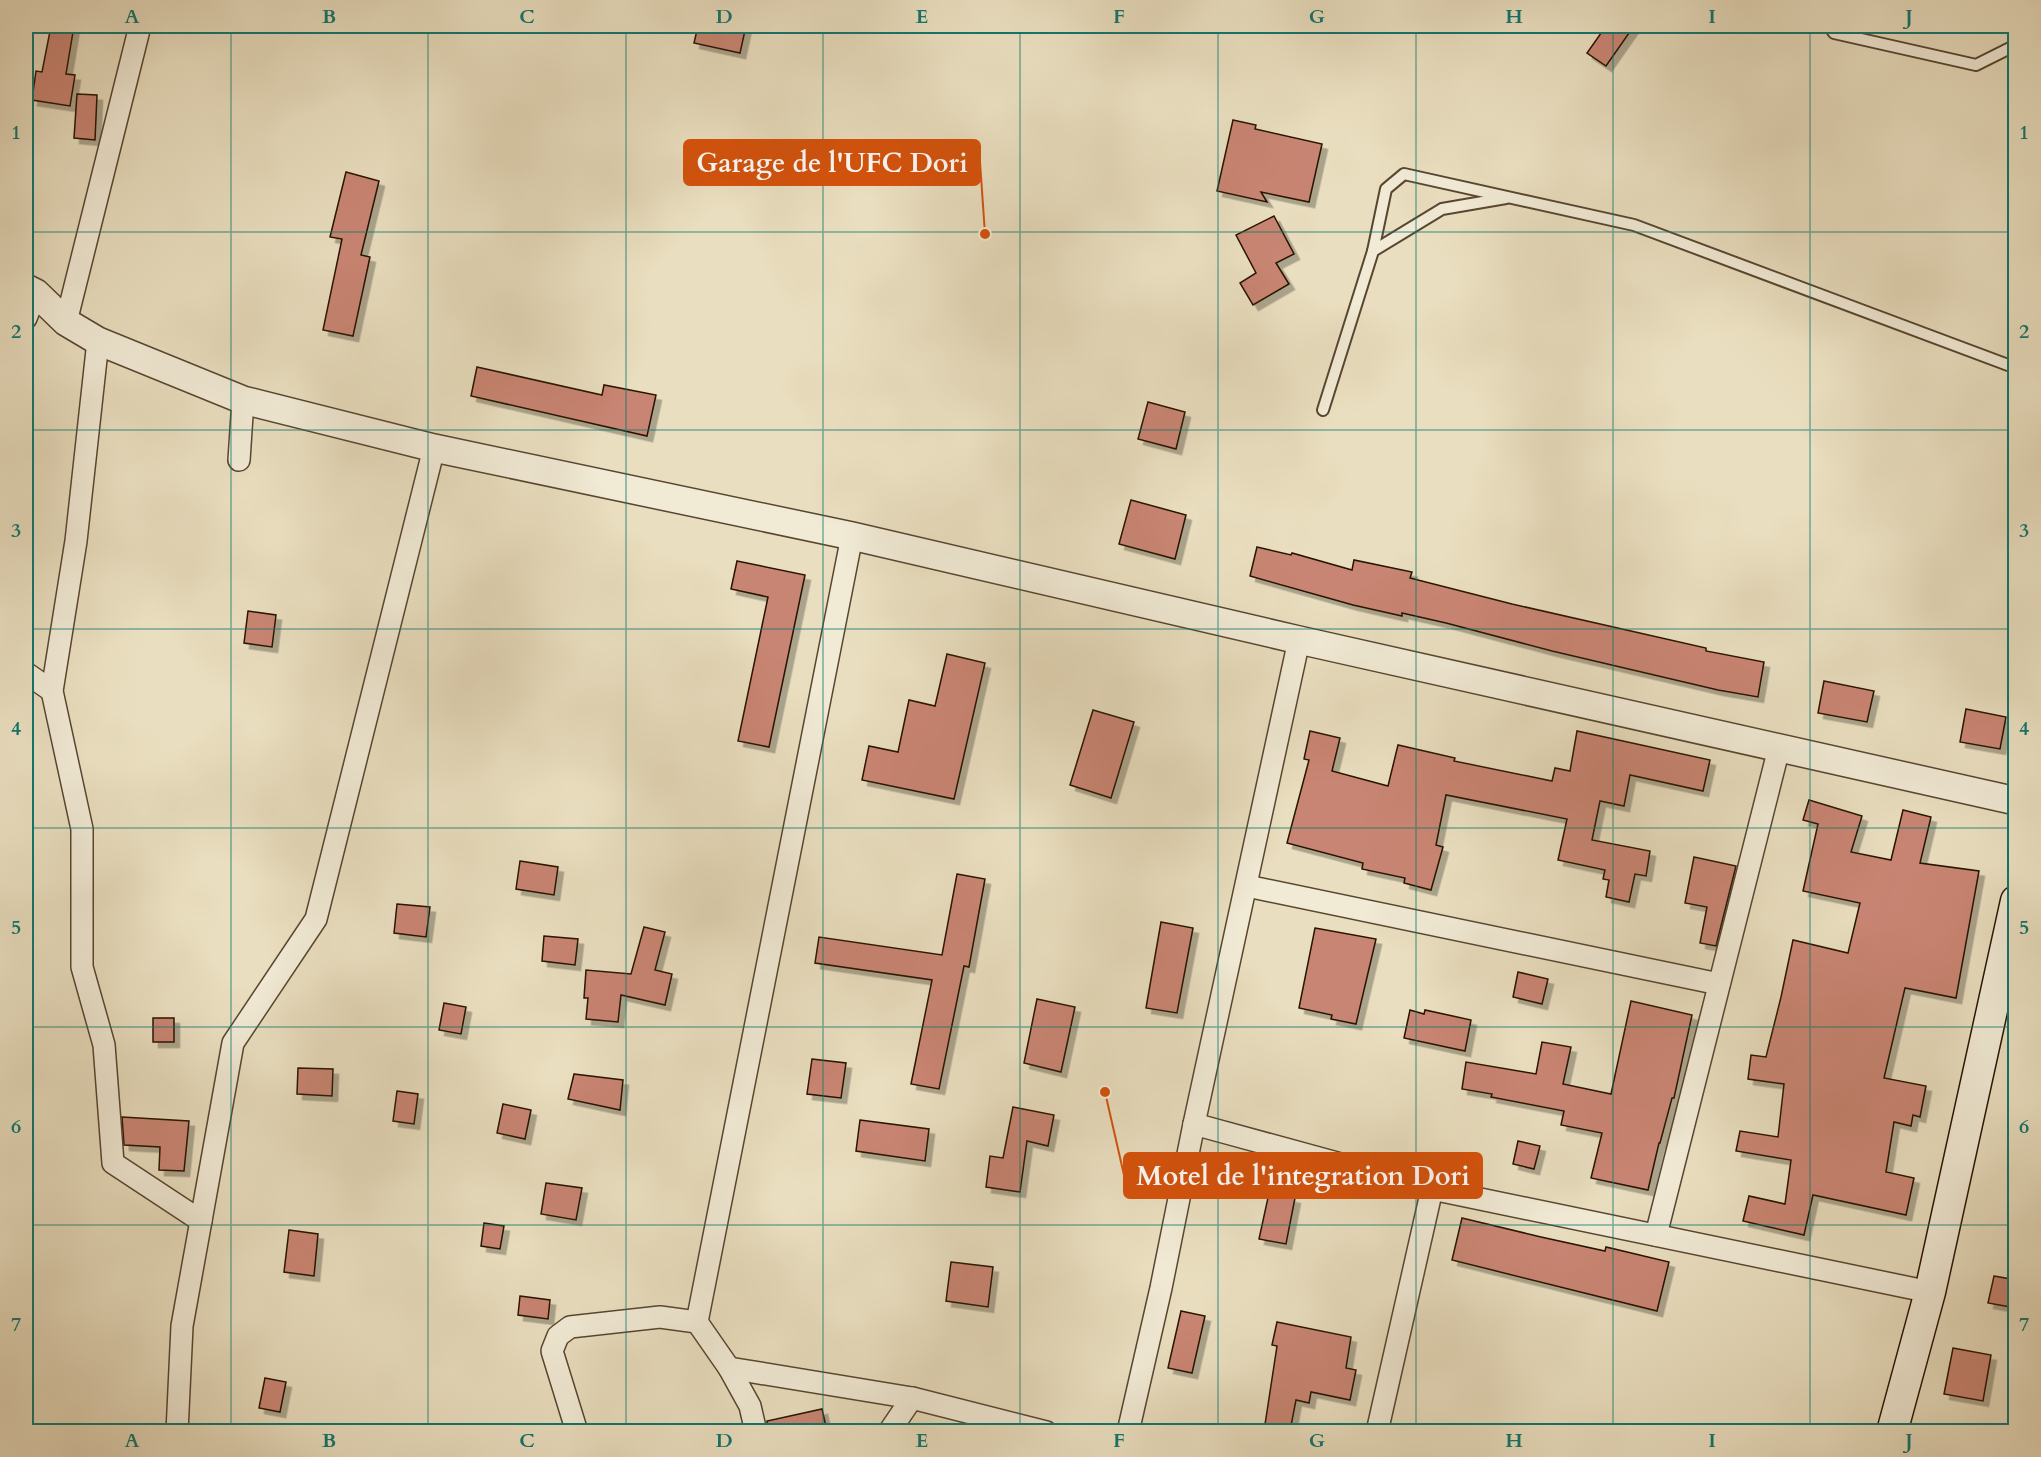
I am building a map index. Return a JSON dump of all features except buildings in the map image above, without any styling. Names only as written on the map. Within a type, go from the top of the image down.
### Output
[{"type":"main road","points":[[1892,1431],[1930,1292],[2016,901]]},
{"type":"street","points":[[66,322],[140,26]]},
{"type":"street","points":[[31,290],[66,322],[98,341],[243,400],[434,448],[852,536],[1299,640],[2016,801]]},
{"type":"street","points":[[26,318],[31,290]]},
{"type":"street","points":[[98,341],[76,541],[52,691],[82,829],[82,967],[104,1045],[113,1163],[201,1221]]},
{"type":"street","points":[[239,459],[243,400]]},
{"type":"street","points":[[177,1431],[182,1326],[233,1043],[316,919],[434,448]]},
{"type":"street","points":[[756,1431],[750,1406],[729,1368],[697,1322],[852,536]]},
{"type":"street","points":[[1128,1431],[1161,1288],[1194,1124],[1299,640]]},
{"type":"street","points":[[26,674],[52,691]]},
{"type":"street","points":[[1656,1235],[1779,748]]},
{"type":"street","points":[[1247,886],[1719,984]]},
{"type":"street","points":[[1194,1124],[1432,1189],[1930,1292]]},
{"type":"street","points":[[1377,1431],[1432,1189]]},
{"type":"street","points":[[577,1431],[552,1351],[558,1336],[570,1327],[660,1317],[697,1322]]},
{"type":"street","points":[[729,1368],[912,1398],[1046,1431]]},
{"type":"street","points":[[890,1431],[912,1398]]},
{"type":"lane","points":[[1829,26],[1834,33],[1976,65],[2016,45]]},
{"type":"lane","points":[[1323,410],[1373,251],[1386,189],[1404,174],[1634,225],[2016,368]]},
{"type":"lane","points":[[1373,251],[1442,209],[1512,197]]},
{"type":"place","name":"Garage de l'UFC Dori","points":[[985,234]]},
{"type":"place","name":"Motel de l'integration Dori","points":[[1105,1092]]}]
